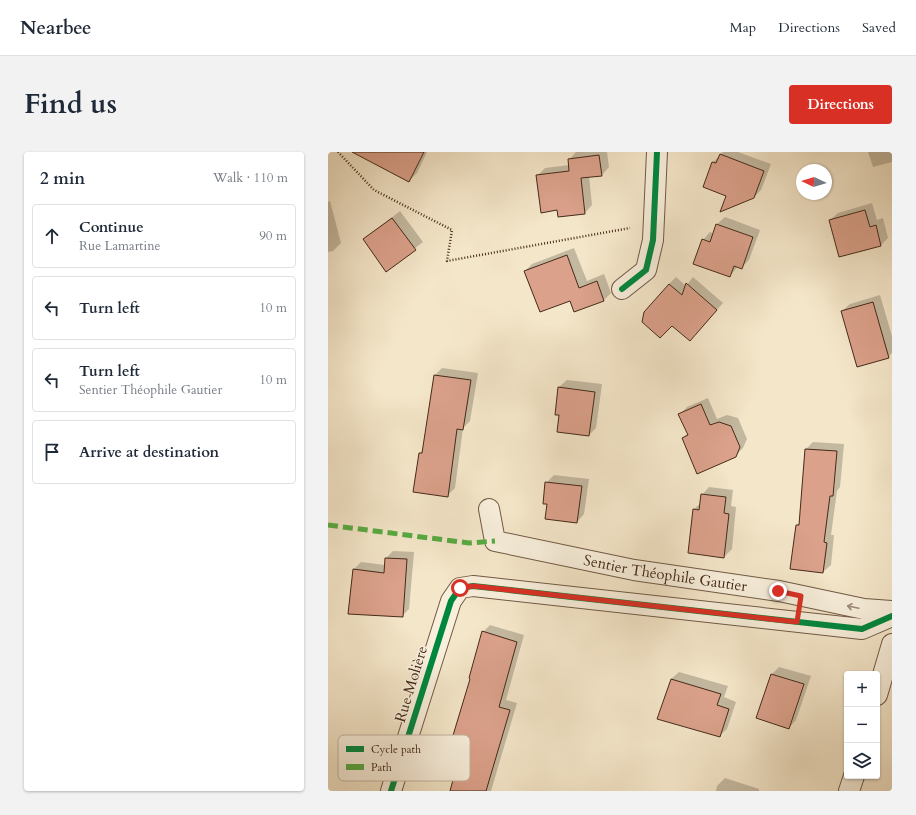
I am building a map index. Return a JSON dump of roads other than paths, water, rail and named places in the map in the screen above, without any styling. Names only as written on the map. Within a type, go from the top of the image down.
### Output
[{"type":"street","points":[[622,288],[646,270],[653,240],[657,152]]},
{"type":"street","name":"Sentier Théophile Gautier","points":[[489,509],[495,541],[634,570],[778,591],[864,609],[892,611]]},
{"type":"street","name":"Rue Molière","points":[[409,735],[451,601],[460,588],[473,586],[797,622]]},
{"type":"street","points":[[801,596],[797,622],[862,629],[892,616]]},
{"type":"street","points":[[880,685],[892,644]]},
{"type":"street","points":[[849,791],[853,779]]},
{"type":"street","name":"Rue Molière","points":[[391,791],[394,781]]}]
